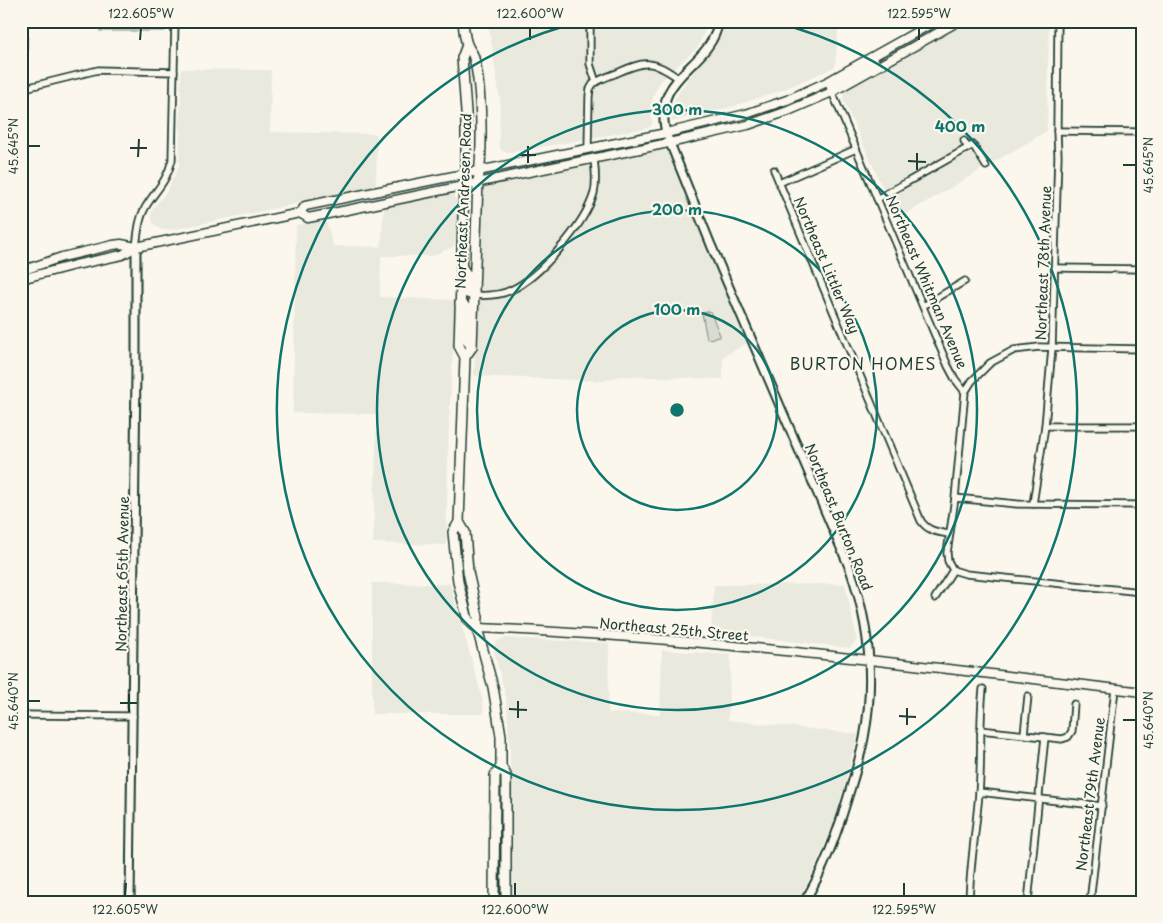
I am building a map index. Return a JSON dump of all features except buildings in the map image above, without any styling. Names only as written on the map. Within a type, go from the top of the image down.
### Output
[{"type":"main road","name":"Northeast Andresen Road","points":[[463,21],[467,45],[474,55],[480,113],[480,170],[472,347]]},
{"type":"main road","points":[[21,279],[122,255],[136,247],[300,213],[305,206],[720,121],[787,100],[827,82],[936,21]]},
{"type":"main road","points":[[300,213],[308,218],[670,143],[766,119],[832,92],[959,21]]},
{"type":"main road","name":"Northeast Andresen Road","points":[[467,45],[462,58],[466,112],[466,173],[459,346],[465,357],[459,522],[454,532],[458,582],[468,620],[476,628],[496,704],[501,736],[501,767],[506,775],[506,902]]},
{"type":"main road","points":[[832,92],[832,86],[884,56],[888,49]]},
{"type":"main road","points":[[21,271],[62,257],[113,245],[121,244],[136,247]]},
{"type":"main road","points":[[461,266],[467,275],[468,294],[473,295]]},
{"type":"main road","points":[[460,304],[466,308],[466,338],[472,347],[465,357]]},
{"type":"main road","name":"Northeast 25th Street","points":[[476,628],[724,644],[869,661]]},
{"type":"main road","points":[[869,661],[1142,692]]},
{"type":"main road","name":"Northeast Andresen Road","points":[[494,902],[495,775],[501,767]]},
{"type":"street","points":[[136,247],[139,222],[144,209],[166,179],[172,160],[175,21]]},
{"type":"street","points":[[590,21],[590,64],[596,82]]},
{"type":"street","name":"Northeast Burton Road","points":[[719,21],[717,30],[709,45],[670,88],[664,102],[663,122],[711,245],[850,569],[864,616],[869,661],[868,717],[860,757],[837,835],[824,865],[804,902]]},
{"type":"street","name":"Northeast 78th Avenue","points":[[1033,504],[1045,426],[1052,348],[1056,268],[1058,21]]},
{"type":"street","points":[[588,148],[589,91],[590,87],[596,82],[634,66],[644,64],[663,67],[678,78]]},
{"type":"street","points":[[21,89],[98,70],[174,72]]},
{"type":"street","name":"Northeast Whitman Avenue","points":[[832,92],[948,366],[965,392]]},
{"type":"street","points":[[1057,131],[1142,132]]},
{"type":"street","points":[[964,141],[968,148]]},
{"type":"street","points":[[877,198],[973,145],[986,166]]},
{"type":"street","name":"Northeast Littler Way","points":[[780,183],[856,149]]},
{"type":"street","points":[[473,295],[497,294],[511,290],[524,282],[560,249],[579,222],[592,197],[595,182],[594,158]]},
{"type":"street","name":"Northeast Littler Way","points":[[774,170],[921,521],[925,527],[933,531],[949,534]]},
{"type":"street","name":"Northeast 65th Avenue","points":[[130,902],[136,247]]},
{"type":"street","points":[[1056,268],[1142,269]]},
{"type":"street","points":[[923,306],[965,280]]},
{"type":"street","points":[[1142,349],[1023,348],[1005,353],[972,381],[965,392],[955,498],[947,554],[948,561],[953,570],[966,574],[1142,592]]},
{"type":"street","points":[[1045,426],[1142,426]]},
{"type":"street","points":[[955,498],[1017,504],[1142,505]]},
{"type":"street","points":[[935,598],[953,570]]},
{"type":"street","points":[[969,902],[979,792],[980,714],[983,689]]},
{"type":"street","name":"Northeast 79th Avenue","points":[[1090,902],[1115,689]]},
{"type":"street","points":[[1024,734],[1028,696]]},
{"type":"street","points":[[980,730],[1062,739],[1068,737],[1072,731],[1074,704]]},
{"type":"street","points":[[21,715],[133,716]]},
{"type":"street","points":[[1028,902],[1045,737]]},
{"type":"street","points":[[979,792],[1102,806]]},
{"type":"shaded area","points":[[21,21],[28,21],[27,76],[21,79]]},
{"type":"shaded area","points":[[100,21],[165,21],[165,31],[100,31]]},
{"type":"shaded area","points":[[488,21],[709,21],[698,47],[660,82],[654,93],[651,108],[652,125],[648,128],[508,153],[501,150],[499,144],[500,100]]},
{"type":"shaded area","points":[[724,21],[839,21],[835,67],[782,90],[731,107],[672,122],[672,104],[682,87],[715,46]]},
{"type":"shaded area","points":[[968,21],[1049,21],[1047,131],[897,219],[843,100],[844,92]]},
{"type":"shaded area","points":[[181,69],[271,70],[270,132],[377,134],[376,187],[176,229],[162,230],[157,227],[153,223],[152,210],[167,191],[179,166]]},
{"type":"shaded area","points":[[662,148],[668,154],[747,343],[723,357],[723,379],[620,376],[603,381],[474,376],[481,192],[483,187],[491,183]]},
{"type":"shaded area","points":[[449,194],[453,195],[458,203],[455,246],[432,256],[381,256],[380,297],[456,300],[449,421],[446,545],[373,543],[377,414],[293,413],[296,225],[326,220],[333,246],[381,247],[384,208]]},
{"type":"shaded area","points":[[710,311],[720,337],[707,339],[702,313]]},
{"type":"shaded area","points":[[372,583],[450,584],[482,697],[484,714],[372,714]]},
{"type":"shaded area","points":[[845,584],[857,640],[850,648],[711,632],[714,585]]},
{"type":"shaded area","points":[[504,638],[609,643],[608,713],[660,714],[662,650],[731,655],[728,720],[858,734],[835,820],[798,902],[511,902],[510,748],[506,697],[494,651],[494,645],[497,641]]},
{"type":"district","name":"BURTON HOMES","points":[[863,363]]}]
